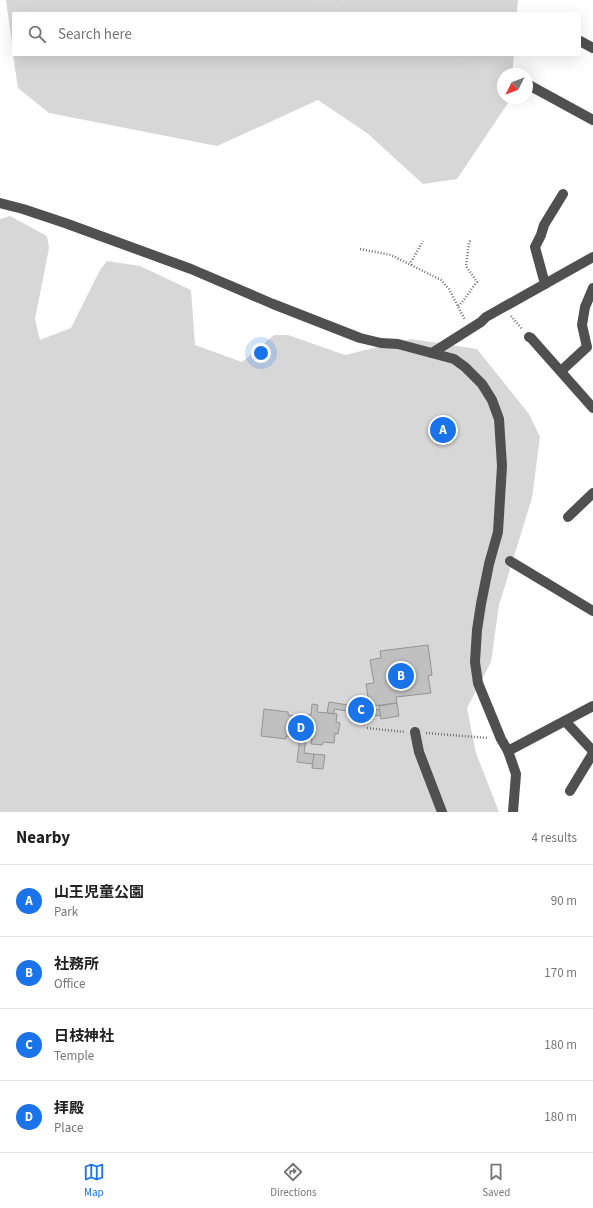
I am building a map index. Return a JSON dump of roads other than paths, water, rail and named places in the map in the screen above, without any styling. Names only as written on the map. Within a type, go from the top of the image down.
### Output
[{"type":"street","points":[[581,42],[593,48]]},
{"type":"street","points":[[533,87],[593,120]]},
{"type":"street","points":[[545,284],[535,247],[544,225],[563,194]]},
{"type":"street","points":[[0,203],[65,223],[184,266],[273,304],[360,338],[381,343],[398,344],[454,359],[465,367],[482,384],[500,420],[502,466],[498,532],[489,564],[481,604],[477,630],[475,662],[478,683],[501,739],[508,751],[516,774],[513,812]]},
{"type":"street","points":[[432,353],[481,322],[486,317],[593,256]]},
{"type":"street","points":[[561,370],[587,348],[582,325],[586,307],[593,288]]},
{"type":"street","points":[[529,337],[561,370],[593,408]]},
{"type":"street","points":[[568,517],[593,493]]},
{"type":"street","points":[[510,561],[593,611]]},
{"type":"street","points":[[508,751],[593,706]]},
{"type":"street","points":[[565,721],[593,752],[570,791]]},
{"type":"street","points":[[415,732],[419,752],[442,812]]},
{"type":"tunnel","points":[[317,0],[347,12]]},
{"type":"tunnel","points":[[458,56],[497,72]]},
{"type":"place","name":"山王児童公園","points":[[443,430]]},
{"type":"place","name":"社務所","points":[[401,676]]},
{"type":"place","name":"日枝神社","points":[[361,710]]},
{"type":"place","name":"拝殿","points":[[301,728]]}]
